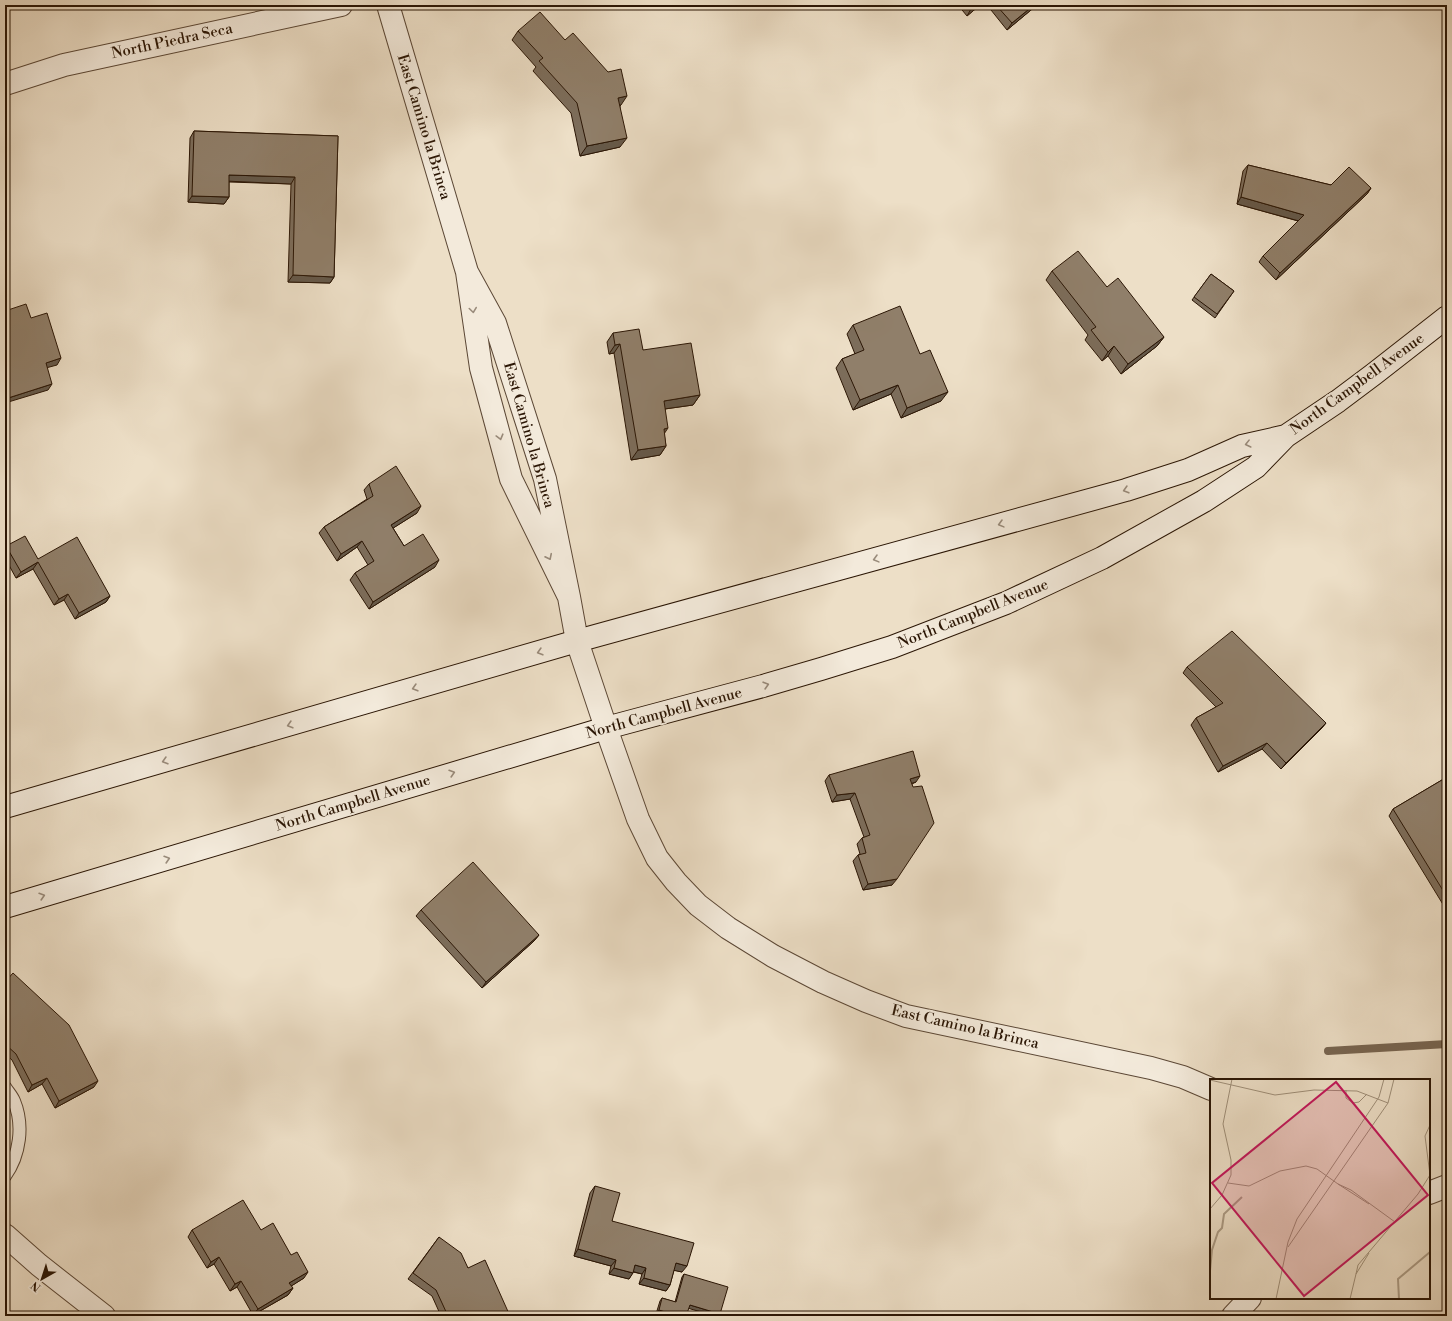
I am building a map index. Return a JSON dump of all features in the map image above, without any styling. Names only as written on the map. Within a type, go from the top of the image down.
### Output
[{"type":"main road","name":"North Piedra Seca","points":[[5,84],[64,65],[341,5]]},
{"type":"main road","name":"East Camino la Brinca","points":[[388,5],[467,272],[481,368],[512,480],[569,597]]},
{"type":"main road","name":"East Camino la Brinca","points":[[467,272],[495,323],[542,471],[577,642],[606,728],[638,819],[657,858],[676,882],[698,905],[728,928],[773,956],[823,982],[866,1001],[906,1016],[1151,1068],[1183,1077],[1210,1089]]},
{"type":"main road","name":"North Campbell Avenue","points":[[5,907],[606,728],[763,686],[820,669],[892,647],[1006,602],[1102,558],[1204,501],[1256,467],[1286,436],[1362,383],[1447,317]]},
{"type":"main road","name":"North Campbell Avenue","points":[[5,808],[577,642],[1126,490],[1188,470],[1242,446],[1286,436]]},
{"type":"main road","points":[[1430,1193],[1447,1186]]},
{"type":"main road","points":[[5,1235],[39,1265],[104,1316]]},
{"type":"main road","points":[[1233,1316],[1249,1299]]},
{"type":"lane","points":[[5,1087],[14,1101],[20,1129],[16,1155],[5,1176]]},
{"type":"building","points":[[967,5],[976,5],[971,9]]},
{"type":"building","points":[[996,5],[1034,5],[1012,23]]},
{"type":"building","points":[[540,12],[565,40],[573,33],[608,72],[621,69],[627,96],[618,98],[627,138],[587,146],[577,103],[539,61],[543,58],[518,31]]},
{"type":"building","points":[[194,131],[338,136],[334,277],[293,275],[295,177],[229,175],[229,197],[192,196]]},
{"type":"building","points":[[1248,165],[1331,185],[1349,167],[1371,188],[1280,273],[1263,256],[1304,215],[1241,197]]},
{"type":"building","points":[[1078,251],[1107,287],[1118,278],[1164,337],[1128,364],[1114,346],[1108,352],[1091,330],[1096,327],[1052,271]]},
{"type":"building","points":[[1211,274],[1234,291],[1217,314],[1194,297]]},
{"type":"building","points":[[26,304],[31,318],[47,313],[61,358],[46,363],[52,384],[5,399],[5,311]]},
{"type":"building","points":[[900,306],[920,354],[930,350],[948,392],[907,408],[898,385],[860,400],[842,359],[864,350],[853,325]]},
{"type":"building","points":[[639,329],[643,350],[691,343],[700,395],[664,401],[668,428],[664,429],[666,446],[638,450],[620,344],[615,345],[613,333]]},
{"type":"building","points":[[396,466],[421,506],[391,525],[404,546],[423,534],[439,560],[373,602],[355,573],[374,561],[362,541],[341,554],[324,527],[373,496],[369,484]]},
{"type":"building","points":[[25,536],[38,559],[77,537],[110,596],[79,613],[68,594],[59,599],[38,562],[21,572],[6,546]]},
{"type":"building","points":[[1232,631],[1326,723],[1286,763],[1267,743],[1223,766],[1196,718],[1223,703],[1187,667]]},
{"type":"building","points":[[913,751],[920,776],[910,779],[913,787],[922,786],[934,823],[897,879],[868,884],[858,855],[866,853],[862,838],[870,835],[855,793],[837,795],[829,775]]},
{"type":"building","points":[[1447,777],[1447,897],[1393,809]]},
{"type":"building","points":[[473,862],[539,935],[486,982],[421,910]]},
{"type":"building","points":[[13,973],[69,1025],[98,1081],[59,1101],[47,1078],[32,1085],[16,1054],[5,1044],[5,982]]},
{"type":"building","points":[[595,1186],[620,1193],[612,1221],[694,1243],[687,1266],[676,1263],[670,1285],[644,1278],[646,1268],[635,1265],[633,1273],[614,1268],[616,1260],[578,1249]]},
{"type":"building","points":[[243,1200],[261,1230],[273,1223],[291,1255],[297,1252],[308,1272],[289,1283],[293,1288],[258,1309],[241,1281],[235,1284],[219,1257],[211,1262],[192,1230]]},
{"type":"building","points":[[439,1237],[461,1253],[468,1268],[485,1260],[510,1316],[448,1316],[436,1290],[413,1273]]},
{"type":"building","points":[[684,1274],[728,1287],[720,1314],[690,1305],[686,1316],[678,1316],[659,1310],[662,1298],[676,1302]]},
{"type":"waterway","points":[[1328,1051],[1447,1044]]}]
